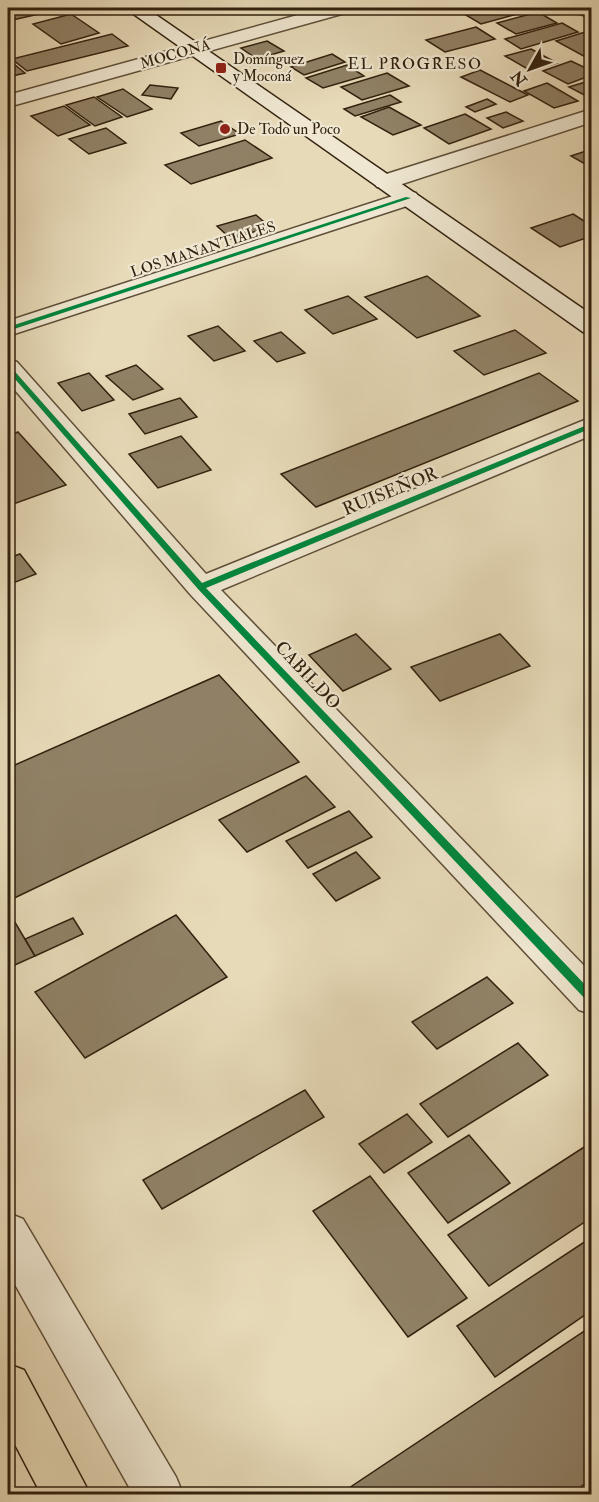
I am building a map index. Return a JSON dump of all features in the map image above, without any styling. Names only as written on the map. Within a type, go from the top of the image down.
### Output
[{"type":"highway","points":[[8,1386],[66,1494]]},
{"type":"street","points":[[135,8],[591,327]]},
{"type":"street","name":"MOCONÁ","points":[[8,101],[342,8]]},
{"type":"street","points":[[581,8],[591,13]]},
{"type":"street","points":[[385,182],[591,115]]},
{"type":"street","name":"LOS MANANTIALES","points":[[8,329],[408,198]]},
{"type":"street","name":"CABILDO","points":[[8,367],[201,587],[591,999]]},
{"type":"street","name":"RUISEÑOR","points":[[201,587],[591,425]]},
{"type":"street","points":[[8,1233],[159,1494]]},
{"type":"building","points":[[8,8],[54,8],[57,10],[8,21]]},
{"type":"building","points":[[193,8],[229,8],[203,14]]},
{"type":"building","points":[[454,8],[527,8],[532,10],[481,24]]},
{"type":"building","points":[[538,12],[557,23],[516,34],[497,23]]},
{"type":"building","points":[[71,14],[99,33],[61,44],[33,24]]},
{"type":"building","points":[[562,23],[578,32],[521,49],[505,39]]},
{"type":"building","points":[[476,27],[495,39],[445,52],[426,40]]},
{"type":"building","points":[[585,32],[592,36],[591,60],[556,41]]},
{"type":"building","points":[[112,34],[128,46],[27,71],[12,59]]},
{"type":"building","points":[[267,41],[284,51],[257,59],[241,48]]},
{"type":"building","points":[[531,49],[557,63],[531,71],[505,56]]},
{"type":"building","points":[[332,54],[345,62],[304,75],[291,67]]},
{"type":"building","points":[[8,59],[25,73],[8,77]]},
{"type":"building","points":[[571,61],[592,71],[592,75],[568,84],[543,71]]},
{"type":"building","points":[[347,65],[364,76],[323,88],[306,78]]},
{"type":"building","points":[[480,70],[528,95],[510,102],[461,77]]},
{"type":"building","points":[[387,73],[409,86],[362,100],[341,87]]},
{"type":"building","points":[[592,80],[592,99],[569,87]]},
{"type":"building","points":[[547,83],[578,101],[554,108],[524,91]]},
{"type":"building","points":[[150,85],[178,88],[171,99],[142,95]]},
{"type":"building","points":[[123,89],[152,109],[127,117],[97,97]]},
{"type":"building","points":[[390,95],[401,102],[355,116],[344,109]]},
{"type":"building","points":[[94,97],[122,117],[95,126],[66,105]]},
{"type":"building","points":[[487,99],[496,104],[475,112],[466,107]]},
{"type":"building","points":[[64,106],[90,125],[58,136],[31,116]]},
{"type":"building","points":[[389,107],[421,125],[393,135],[361,117]]},
{"type":"building","points":[[506,112],[523,121],[503,128],[487,118]]},
{"type":"building","points":[[465,114],[491,129],[449,144],[424,128]]},
{"type":"building","points":[[221,121],[240,134],[199,146],[181,133]]},
{"type":"building","points":[[106,128],[126,143],[89,154],[69,139]]},
{"type":"building","points":[[245,140],[272,158],[191,184],[165,165]]},
{"type":"building","points":[[592,149],[592,168],[571,156]]},
{"type":"building","points":[[573,214],[592,226],[592,236],[560,247],[531,228]]},
{"type":"building","points":[[256,215],[270,227],[231,239],[217,226]]},
{"type":"building","points":[[427,276],[480,316],[417,338],[365,297]]},
{"type":"building","points":[[348,296],[377,319],[333,334],[305,310]]},
{"type":"building","points":[[218,326],[245,351],[214,361],[188,336]]},
{"type":"building","points":[[515,330],[546,353],[484,375],[454,351]]},
{"type":"building","points":[[281,332],[305,353],[277,362],[254,341]]},
{"type":"building","points":[[136,365],[163,389],[133,400],[106,376]]},
{"type":"building","points":[[89,373],[114,400],[82,411],[58,383]]},
{"type":"building","points":[[539,373],[578,401],[316,507],[281,474]]},
{"type":"building","points":[[180,398],[197,417],[145,434],[129,414]]},
{"type":"building","points":[[18,432],[66,485],[8,506],[8,436]]},
{"type":"building","points":[[181,436],[211,470],[158,488],[129,454]]},
{"type":"building","points":[[20,554],[36,574],[8,585],[8,558]]},
{"type":"building","points":[[356,634],[391,669],[343,691],[309,655]]},
{"type":"building","points":[[500,634],[530,666],[440,701],[411,667]]},
{"type":"building","points":[[219,675],[299,762],[8,901],[8,768]]},
{"type":"building","points":[[306,776],[335,807],[247,852],[219,820]]},
{"type":"building","points":[[349,811],[372,837],[308,868],[286,841]]},
{"type":"building","points":[[356,852],[380,878],[336,901],[313,874]]},
{"type":"building","points":[[10,914],[35,956],[8,968],[8,915]]},
{"type":"building","points":[[176,915],[227,977],[85,1058],[35,992]]},
{"type":"building","points":[[73,918],[83,934],[35,956],[25,939]]},
{"type":"building","points":[[487,977],[513,1003],[437,1049],[412,1022]]},
{"type":"building","points":[[518,1043],[548,1075],[448,1137],[420,1104]]},
{"type":"building","points":[[305,1090],[324,1117],[162,1209],[143,1180]]},
{"type":"building","points":[[407,1114],[432,1142],[384,1173],[359,1144]]},
{"type":"building","points":[[469,1135],[510,1183],[448,1223],[408,1173]]},
{"type":"building","points":[[592,1142],[592,1217],[489,1286],[448,1235]]},
{"type":"building","points":[[370,1176],[467,1298],[408,1337],[313,1211]]},
{"type":"building","points":[[592,1237],[592,1310],[495,1377],[457,1326]]},
{"type":"building","points":[[592,1326],[592,1479],[570,1494],[340,1494]]},
{"type":"cycle path","points":[[8,329],[408,198]]},
{"type":"cycle path","points":[[8,367],[201,587],[592,999]]},
{"type":"cycle path","points":[[201,587],[592,425]]},
{"type":"place","name":"Domínguez y Moconá","points":[[221,68]]},
{"type":"place","name":"De Todo un Poco","points":[[225,129]]},
{"type":"district","name":"EL PROGRESO","points":[[415,63]]}]
